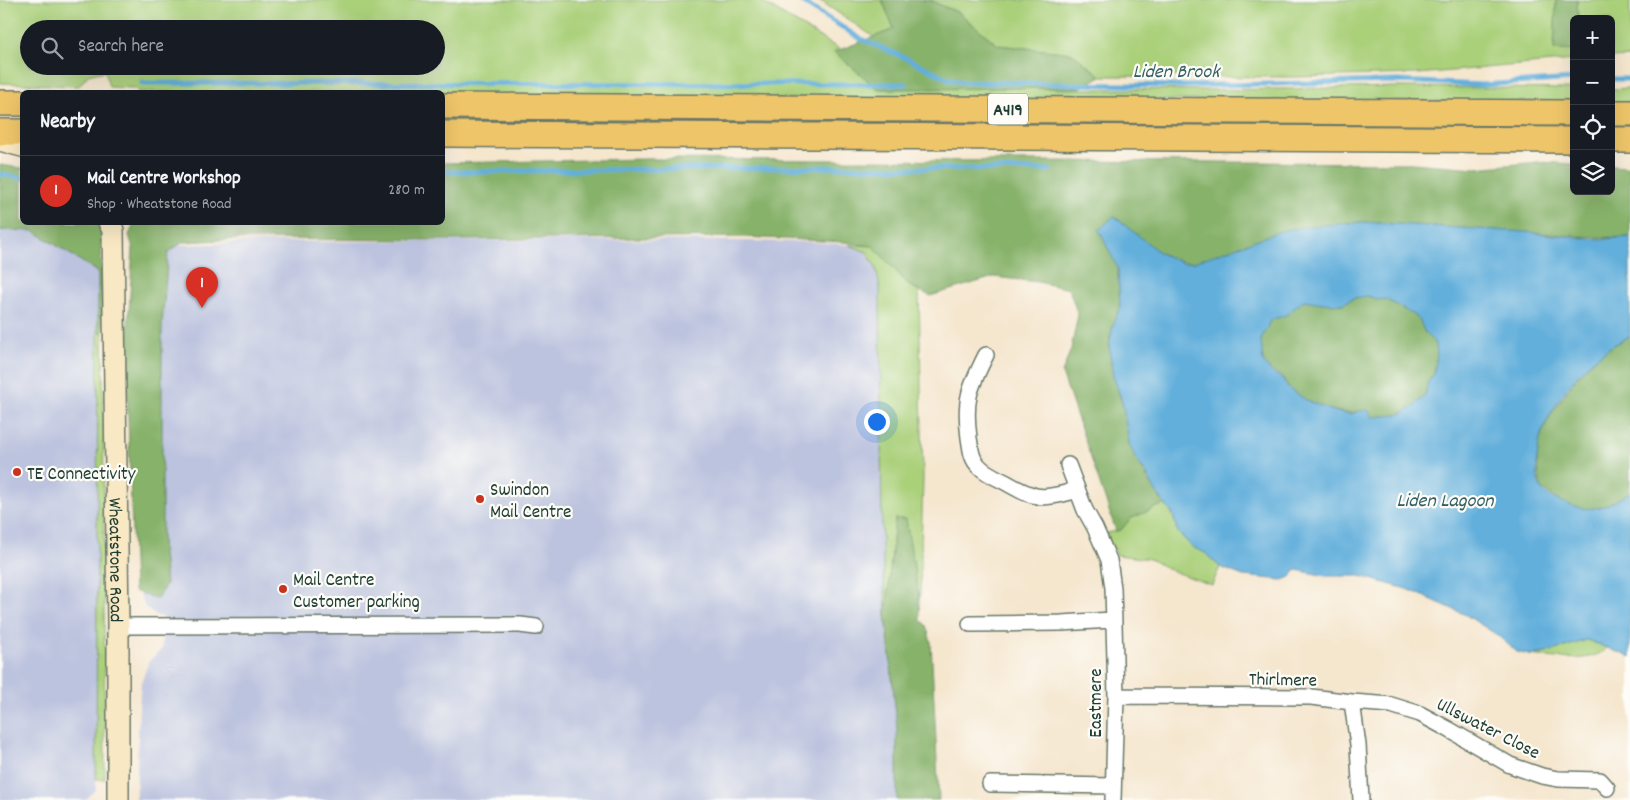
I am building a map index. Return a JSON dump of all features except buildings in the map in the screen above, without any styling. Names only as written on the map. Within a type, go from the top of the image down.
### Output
[{"type":"highway","points":[[0,103],[20,104]]},
{"type":"highway","name":"A419","points":[[445,106],[1570,113]]},
{"type":"highway","points":[[1615,113],[1630,113]]},
{"type":"highway","points":[[0,132],[20,132]]},
{"type":"highway","name":"A419","points":[[445,134],[1570,140]]},
{"type":"highway","points":[[1615,140],[1630,140]]},
{"type":"main road","points":[[0,140],[20,145]]},
{"type":"main road","name":"Wheatstone Road","points":[[113,225],[118,626],[118,800]]},
{"type":"main road","points":[[112,800],[118,776]]},
{"type":"street","points":[[986,355],[972,382],[967,401],[966,419],[973,459],[980,468],[1011,486],[1036,497],[1051,498],[1077,490]]},
{"type":"street","name":"Eastmere","points":[[990,784],[1113,793],[1116,696],[1112,588],[1109,560],[1077,490],[1068,465]]},
{"type":"street","points":[[970,624],[1062,623],[1112,620]]},
{"type":"street","points":[[118,626],[520,625],[536,628]]},
{"type":"street","name":"Thirlmere","points":[[1116,696],[1311,697],[1352,702]]},
{"type":"street","points":[[1352,702],[1358,745],[1361,800]]},
{"type":"street","name":"Ullswater Close","points":[[1352,702],[1372,702],[1391,705],[1420,714],[1510,765],[1542,776],[1558,779],[1600,780],[1607,788]]},
{"type":"shaded area","points":[[0,230],[34,231],[98,272],[96,790],[85,800],[0,800]]},
{"type":"shaded area","name":"Swindon Mail Centre","points":[[637,240],[811,242],[849,245],[866,252],[876,268],[880,288],[881,382],[917,800],[136,800],[141,683],[149,661],[162,649],[162,617],[155,615],[145,607],[137,585],[133,264],[180,245],[267,242]]},
{"type":"green space","points":[[0,0],[759,0],[841,50],[835,52],[878,89],[1217,90],[1399,87],[1570,89],[1570,102],[445,97],[445,90],[137,90],[135,88],[109,87],[106,75],[445,75],[445,20],[20,20],[20,75],[88,75],[79,86],[0,83]]},
{"type":"green space","points":[[819,0],[882,0],[894,29],[874,37]]},
{"type":"green space","points":[[882,0],[929,0],[959,13],[998,45],[1072,53],[1101,76],[1080,88],[878,89],[834,52],[894,29]]},
{"type":"green space","points":[[929,0],[1556,0],[1554,49],[1570,51],[1570,60],[1418,74],[1294,77],[1101,76],[1072,53],[998,45],[959,13]]},
{"type":"green space","points":[[1556,0],[1577,0],[1578,15],[1570,15],[1570,51],[1554,50]]},
{"type":"green space","points":[[1577,0],[1630,0],[1630,57],[1615,58],[1615,15],[1578,15]]},
{"type":"green space","points":[[1630,88],[1630,102],[1615,102],[1615,89]]},
{"type":"green space","points":[[445,116],[1570,123],[1570,131],[445,125]]},
{"type":"green space","points":[[646,159],[1412,163],[1476,168],[1538,162],[1570,164],[1570,195],[1615,195],[1615,166],[1630,167],[1630,237],[1590,237],[1364,222],[1345,223],[1194,262],[1171,258],[1161,253],[1114,216],[1120,307],[1110,337],[1109,346],[1112,371],[1124,410],[1129,443],[1147,478],[1164,504],[1130,519],[1121,530],[1116,531],[1062,373],[1071,349],[1078,315],[1069,289],[1038,282],[994,277],[930,296],[909,285],[873,246],[844,242],[745,237],[450,240],[241,239],[183,242],[168,252],[162,325],[162,542],[166,584],[157,599],[134,591],[126,357],[133,248],[129,235],[134,225],[445,225],[445,163]]},
{"type":"green space","points":[[0,165],[20,168],[20,225],[97,225],[101,232],[103,332],[98,332],[98,272],[34,231],[0,230]]},
{"type":"green space","points":[[849,245],[873,246],[909,285],[919,291],[923,477],[920,594],[919,599],[913,560],[895,519],[886,615],[882,545],[880,288],[876,268],[867,252]]},
{"type":"green space","points":[[1369,296],[1377,300],[1384,299],[1415,316],[1420,321],[1425,333],[1436,344],[1437,355],[1434,374],[1428,382],[1425,396],[1409,410],[1397,415],[1372,417],[1358,411],[1351,413],[1342,412],[1322,407],[1294,392],[1288,387],[1282,377],[1264,363],[1261,341],[1270,320],[1286,315],[1304,300],[1342,304],[1354,298]]},
{"type":"green space","points":[[98,332],[103,332],[105,779],[96,779]]},
{"type":"green space","points":[[1630,336],[1630,492],[1617,500],[1596,508],[1586,509],[1565,504],[1542,489],[1539,475],[1538,447],[1544,429],[1550,416],[1568,389],[1583,371],[1608,349]]},
{"type":"green space","points":[[1164,504],[1173,515],[1177,531],[1192,547],[1205,553],[1220,567],[1212,585],[1172,571],[1150,559],[1117,555],[1106,533],[1121,530],[1130,519]]},
{"type":"green space","points":[[895,519],[906,519],[919,599],[920,620],[926,625],[931,642],[939,800],[897,800],[897,727],[886,615]]},
{"type":"green space","points":[[1587,640],[1607,648],[1591,657],[1570,659],[1529,655],[1542,654]]},
{"type":"water","name":"Liden Lagoon","points":[[1114,216],[1160,253],[1183,263],[1194,262],[1281,231],[1312,226],[1364,222],[1526,232],[1602,239],[1630,237],[1630,336],[1607,349],[1591,362],[1580,372],[1567,389],[1541,435],[1538,448],[1537,476],[1543,491],[1553,498],[1576,507],[1600,507],[1630,492],[1630,657],[1587,640],[1542,654],[1529,655],[1517,652],[1497,635],[1466,615],[1410,590],[1360,576],[1325,576],[1297,570],[1291,577],[1282,580],[1243,576],[1220,567],[1205,553],[1192,547],[1177,531],[1173,515],[1135,458],[1129,443],[1122,401],[1113,376],[1109,346],[1113,325],[1120,307],[1118,269],[1099,230]],"holes":[[[1369,296],[1377,300],[1384,299],[1415,316],[1420,321],[1425,333],[1436,344],[1437,355],[1434,374],[1428,382],[1425,396],[1409,410],[1397,415],[1372,417],[1368,410],[1352,414],[1336,412],[1308,401],[1288,388],[1282,378],[1272,373],[1263,362],[1261,339],[1270,320],[1286,315],[1304,300],[1342,304],[1354,298]]]},
{"type":"waterway","name":"Liden Brook","points":[[799,0],[861,39],[949,79],[962,82],[1178,86],[1398,81],[1481,85],[1570,79]]},
{"type":"waterway","name":"Liden Brook","points":[[1615,79],[1630,79]]},
{"type":"waterway","points":[[142,83],[906,84]]},
{"type":"waterway","points":[[445,172],[837,167],[1050,170]]},
{"type":"waterway","points":[[0,174],[20,178]]},
{"type":"place","name":"Mail Centre Workshop","points":[[202,308]]},
{"type":"place","name":"TE Connectivity","points":[[17,472]]},
{"type":"place","name":"Swindon Mail Centre","points":[[480,499]]},
{"type":"place","name":"Mail Centre Customer parking","points":[[283,589]]}]
